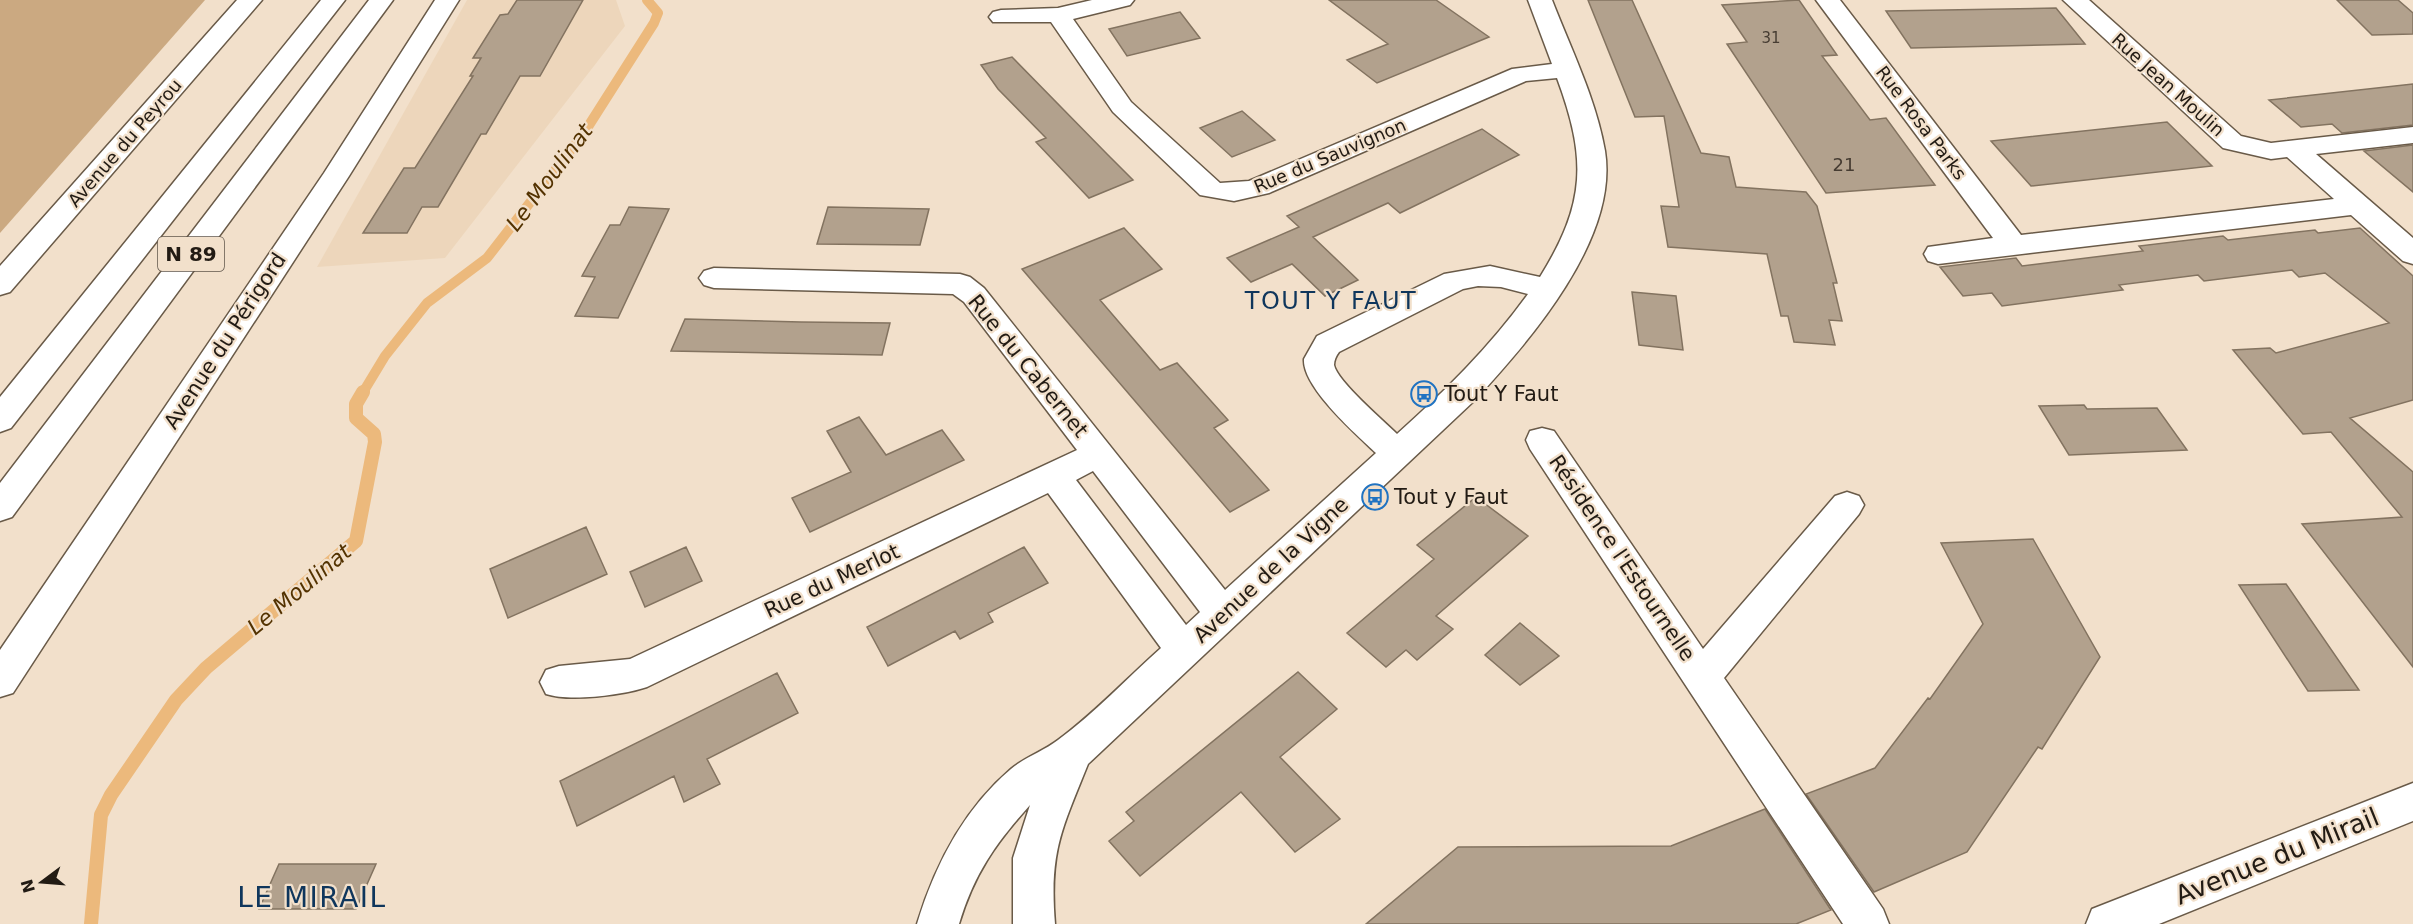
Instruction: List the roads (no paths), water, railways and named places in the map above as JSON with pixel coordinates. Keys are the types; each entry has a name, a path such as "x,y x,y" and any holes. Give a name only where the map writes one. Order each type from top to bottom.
{"main road":[{"name":"Avenue du Peyrou","path":"0,285 249,0"},
{"name":"N 89","path":"0,420 333,0"},
{"name":"N 89","path":"0,508 381,0"},
{"name":"Avenue du Périgord","path":"0,681 384,100 447,0"},
{"path":"1000,17 1058,15 1122,0"},
{"name":"Avenue de la Vigne","path":"938,924 948,890 965,855 988,822 1026,781 1072,753 1398,454 1493,361 1546,290 1567,255 1582,221 1593,171 1584,124 1540,0"},
{"name":"Rue Rosa Parks","path":"1828,0 2014,246"},
{"name":"Rue Jean Moulin","path":"2075,0 2223,136 2239,145 2259,151 2294,149 2413,135"},
{"name":"Rue du Sauvignon","path":"1058,15 1122,107 1210,189 1225,194 1242,193 1259,187 1521,74 1566,70"},
{"path":"2294,149 2413,254"},
{"path":"1938,254 2357,205"},
{"path":"1398,454 1327,380 1319,365 1321,354 1328,344 1454,281 1468,277 1503,275 1546,290"},
{"name":"Rue du Cabernet","path":"714,278 960,285 974,295 1223,615"},
{"name":"Résidence l'Estournelle","path":"1542,440 1868,924"},
{"name":"Rue du Merlot","path":"559,682 634,675 1099,454"},
{"path":"1054,476 1184,650"},
{"name":"Résidence l'Estournelle","path":"1702,677 1847,505"},
{"name":"Avenue de la Vigne","path":"1034,924 1031,883 1035,849 1046,815 1062,784 1072,753"},
{"name":"Avenue du Mirail","path":"2107,924 2413,802"}],"waterway":[{"name":"Le Moulinat","path":"362,394 385,356 427,303 487,258 584,133 654,23 658,13 647,0"},
{"name":"Le Moulinat","path":"91,924 101,815 111,795 176,700 206,668 356,541 375,442 374,434 356,418 356,404 363,392"}],"place":[{"name":"Tout Y Faut","path":"1424,394"},
{"name":"Tout y Faut","path":"1375,497"}],"district":[{"name":"TOUT Y FAUT","path":"1331,301"},
{"name":"LE MIRAIL","path":"312,897"}]}
